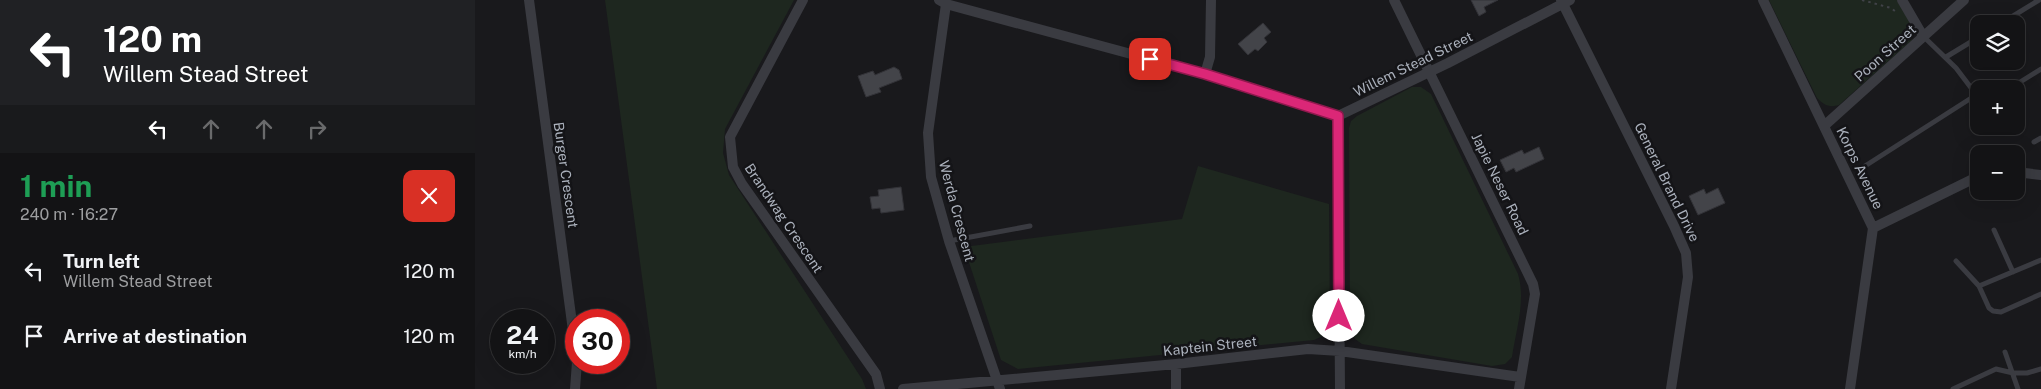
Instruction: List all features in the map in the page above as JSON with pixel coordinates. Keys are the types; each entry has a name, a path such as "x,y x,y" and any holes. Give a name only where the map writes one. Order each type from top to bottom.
{"street":[{"name":"Burger Crescent","path":"529,0 570,309"},
{"name":"Brandwag Crescent","path":"803,0 730,137 733,167 742,184 876,374 880,389"},
{"path":"1205,74 1210,57 1211,0"},
{"name":"Japie Neser Road","path":"1394,0 1533,284 1535,294 1519,389"},
{"name":"Korps Avenue","path":"1763,0 1873,228 1850,389"},
{"path":"1901,0 1923,36"},
{"name":"Poon Street","path":"1824,126 1964,0"},
{"name":"Willem Stead Street","path":"1338,116 1429,72 1565,1"},
{"name":"General Brand Drive","path":"1565,1 1686,254 1688,277 1671,389"},
{"path":"943,2 1205,74 1338,116 1340,389"},
{"name":"Werda Crescent","path":"943,2 928,133 931,177 949,240 999,384"},
{"path":"2025,173 2041,175"},
{"path":"1873,228 1970,180"},
{"name":"Kaptein Street","path":"903,389 999,384 1308,349 1339,351 1520,376"},
{"path":"1176,364 1176,389"},
{"path":"575,389 576,374"}],"lane":[{"path":"2015,15 2039,0"},
{"path":"1923,36 1946,57 1970,88"},
{"path":"1946,57 1970,42"},
{"path":"2023,80 2041,69"},
{"path":"1865,166 1970,101"},
{"path":"2034,142 2041,138"},
{"path":"949,240 1030,226"},
{"path":"1994,230 2013,272"},
{"path":"1956,260 1979,286 1989,308 1998,312 2041,294"},
{"path":"1979,286 2041,260"},
{"path":"2005,352 2018,389"},
{"path":"1953,389 1996,369 2013,373 2027,373 2041,369"}],"path":[{"path":"1862,0 1891,8 1898,14"}],"shaded area":[{"path":"605,0 794,0 725,129 723,153 729,175 862,379 866,389 657,389"},
{"path":"1769,0 1897,0 1914,30 1912,40 1839,105 1827,105 1817,98"},
{"path":"1412,87 1421,87 1431,94 1518,274 1521,305 1512,357 1505,364 1492,366 1362,344 1355,339 1350,330 1349,128 1351,121 1357,116"},
{"path":"1198,166 1329,204 1330,326 1325,335 1314,340 1018,369 1001,360 964,247 1182,219"}],"building":[{"path":"1471,0 1498,0 1484,7 1486,12 1479,16"},
{"path":"1263,23 1271,32 1264,38 1267,42 1258,51 1255,49 1248,55 1238,44"},
{"path":"894,67 899,70 902,79 879,88 881,92 866,97 858,76 873,71 875,75"},
{"path":"1539,147 1544,159 1516,172 1514,168 1506,172 1500,160 1522,150 1524,154"},
{"path":"901,187 904,210 881,213 880,208 872,209 870,197 879,196 878,190"},
{"path":"1718,188 1725,203 1698,215 1689,196 1704,189 1706,194"}],"route":[{"path":"1150,59 1205,74 1338,116 1339,316"}]}
